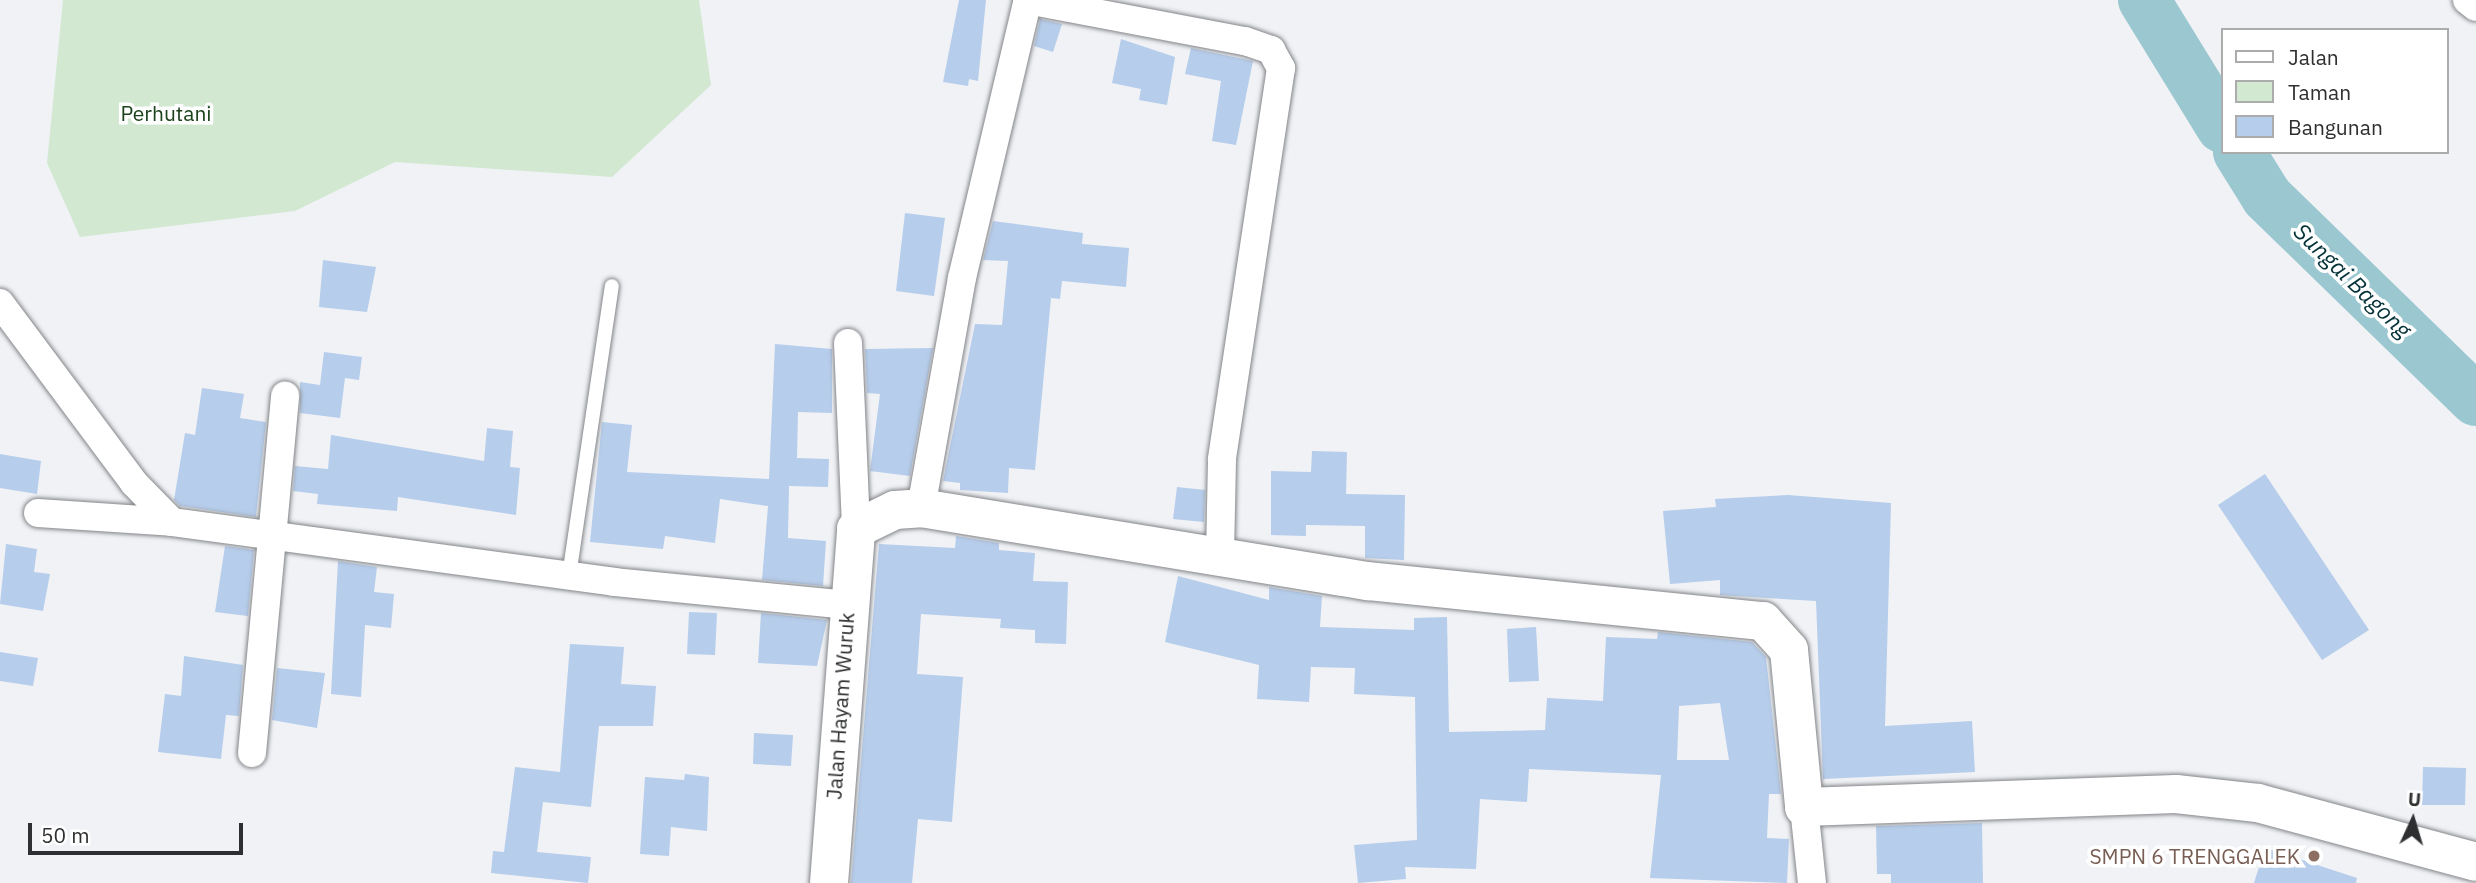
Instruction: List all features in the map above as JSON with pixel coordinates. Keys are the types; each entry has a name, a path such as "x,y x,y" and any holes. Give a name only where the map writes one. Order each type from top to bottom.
{"street":[{"path":"2467,0 2476,7"},
{"path":"921,508 962,278 1027,2 1245,41 1271,50 1281,68 1222,460 1220,555"},
{"path":"0,303 134,483 172,522"},
{"path":"848,343 856,529 895,510 921,508 1461,593 1763,621 1789,650 1812,883"},
{"path":"252,753 274,540 285,396"},
{"path":"38,513 172,522 274,540 452,555 569,576 847,604"},
{"name":"Jalan Hayam Wuruk","path":"829,883 847,604 856,529"},
{"path":"1804,807 2176,794 2258,803 2476,862"}],"lane":[{"path":"569,576 612,286"}],"green space":[{"name":"Perhutani","path":"63,0 699,0 711,85 612,177 395,162 295,211 80,237 47,163"}],"building":[{"path":"959,0 986,0 978,81 969,79 968,86 943,82"},
{"path":"1040,19 1062,24 1053,52 1034,46"},
{"path":"1121,39 1175,57 1167,105 1139,100 1141,89 1112,83"},
{"path":"1191,48 1253,61 1236,145 1212,141 1221,81 1185,74"},
{"path":"905,213 945,218 934,296 896,291"},
{"path":"993,221 1083,233 1082,244 1129,248 1126,287 1062,281 1060,299 1051,298 1035,470 1009,468 1008,493 960,490 960,483 943,481 975,324 1002,325 1008,261 983,260"},
{"path":"323,260 376,267 367,312 319,307"},
{"path":"775,344 832,349 832,413 798,412 797,458 829,459 828,487 789,486 788,538 826,541 823,586 762,580 768,506 720,499 715,543 665,536 663,549 590,542 602,422 632,425 627,472 769,479"},
{"path":"933,348 910,476 870,471 880,394 867,393 865,349"},
{"path":"324,352 362,357 359,380 345,378 340,418 300,413 300,382 320,385"},
{"path":"202,388 244,394 240,418 266,422 256,517 180,506 174,500 185,433 195,435"},
{"path":"487,428 513,431 510,467 520,468 516,515 398,497 397,511 317,504 318,494 293,491 295,466 328,469 331,435 484,461"},
{"path":"1312,451 1347,452 1346,494 1405,495 1404,560 1365,558 1365,526 1306,525 1306,536 1271,535 1271,471 1311,472"},
{"path":"0,454 41,461 37,494 0,488"},
{"path":"2265,474 2369,630 2322,660 2218,505"},
{"path":"1177,487 1205,490 1204,522 1173,519"},
{"path":"1788,495 1891,503 1885,726 1972,721 1975,772 1823,779 1816,601 1720,595 1720,580 1670,584 1663,511 1716,507 1715,499"},
{"path":"956,536 999,543 999,550 1035,553 1033,581 1068,582 1066,644 1035,643 1035,630 1000,628 1001,619 921,614 917,674 963,677 952,822 918,819 912,883 851,883 879,544 955,548"},
{"path":"6,544 37,549 34,572 50,574 43,611 0,604"},
{"path":"225,546 254,550 248,616 215,612"},
{"path":"338,561 377,567 374,592 394,594 391,628 365,625 361,697 331,694"},
{"path":"1178,576 1269,600 1269,587 1322,596 1320,627 1414,630 1414,618 1447,617 1449,732 1545,730 1547,698 1603,701 1606,637 1657,639 1658,632 1752,642 1766,657 1781,794 1769,794 1767,838 1789,839 1787,883 1650,878 1661,775 1529,769 1527,802 1480,799 1476,869 1405,867 1406,879 1358,883 1354,845 1417,840 1415,697 1354,694 1355,668 1311,667 1309,702 1257,699 1259,665 1165,642","holes":["1720,703 1729,760 1677,760 1679,706"]},
{"path":"689,612 717,613 715,655 687,654"},
{"path":"761,613 827,620 817,666 758,663"},
{"path":"1536,627 1539,681 1509,682 1507,629"},
{"path":"570,644 624,647 621,684 656,686 653,726 599,726 591,807 543,802 537,852 591,857 588,883 491,873 493,851 504,852 515,767 560,772"},
{"path":"0,652 38,658 33,686 0,681"},
{"path":"184,656 243,665 239,716 226,715 221,759 158,752 165,694 181,696"},
{"path":"277,668 325,673 317,728 272,720"},
{"path":"754,733 793,735 791,766 753,764"},
{"path":"2423,767 2466,768 2465,805 2422,805"},
{"path":"685,774 709,777 707,831 671,827 669,856 640,854 645,777 684,780"},
{"path":"1982,823 1983,883 1891,883 1891,874 1877,874 1876,826"},
{"path":"2265,848 2357,878 2356,883 2254,883"}],"waterway":[{"name":"Sungai Bagong","path":"2144,0 2220,124"},
{"name":"Sungai Bagong","path":"2240,154 2267,197 2476,400"}],"place":[{"name":"SMPN 6 TRENGGALEK","path":"2314,856"}]}
